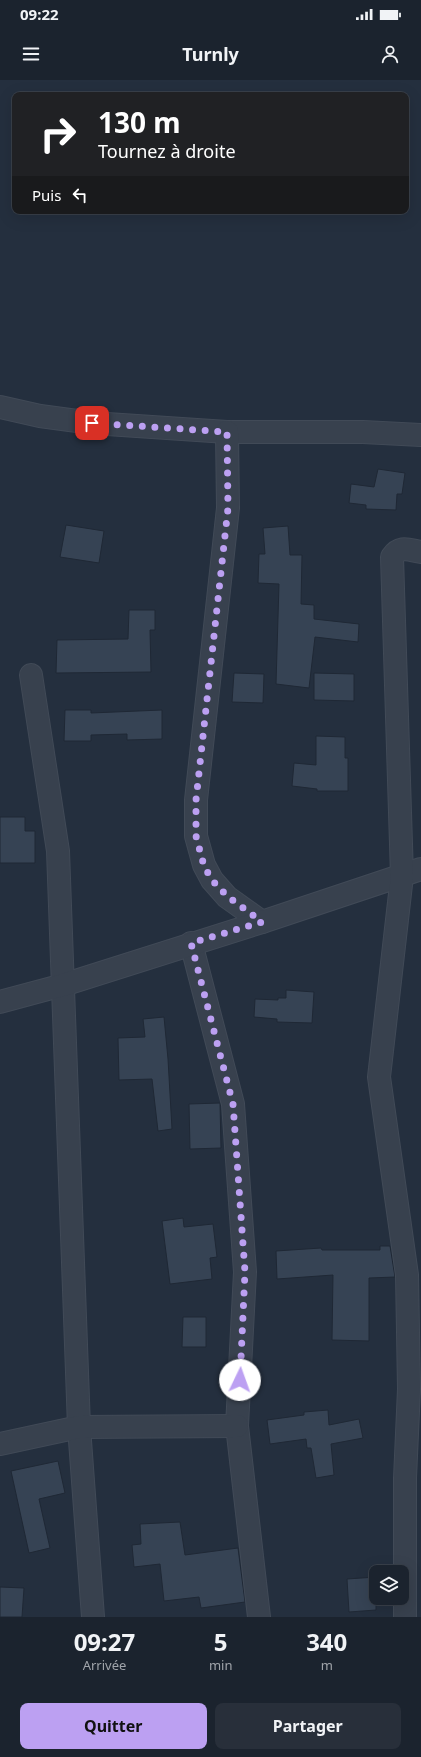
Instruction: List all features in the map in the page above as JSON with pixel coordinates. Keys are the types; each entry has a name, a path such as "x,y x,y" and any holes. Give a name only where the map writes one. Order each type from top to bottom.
{"street":[{"path":"0,407 40,416 92,423 227,432 363,432 421,435"},
{"path":"227,432 228,508 196,800 196,836 204,866 212,880 227,896 262,922"},
{"path":"405,1617 406,1478 409,1388 408,1275 379,1077 412,872 392,557 396,551 403,548 421,552"},
{"path":"31,675 58,851 79,1427 92,1617"},
{"path":"0,1002 262,922 412,872"},
{"path":"191,943 233,1104 245,1272 237,1426 259,1617"},
{"path":"0,1444 79,1427 237,1426"}],"building":[{"path":"378,469 405,473 402,494 397,494 396,510 366,509 366,505 349,503 351,484 374,487"},
{"path":"66,525 104,531 99,563 60,557"},
{"path":"288,526 290,555 302,555 301,604 314,605 314,619 359,624 358,642 315,637 309,688 276,684 279,584 258,583 259,554 265,554 263,528"},
{"path":"129,610 155,610 155,630 150,630 151,672 56,673 57,640 128,639"},
{"path":"234,673 264,674 263,703 232,702"},
{"path":"314,673 354,674 354,701 314,700"},
{"path":"65,710 91,710 91,713 162,710 162,739 127,740 127,734 91,735 91,741 64,741"},
{"path":"316,736 345,737 345,758 348,758 348,791 317,791 317,789 292,786 294,763 316,765"},
{"path":"0,817 25,817 25,831 35,831 35,863 0,863"},
{"path":"286,990 314,992 312,1023 277,1022 277,1019 254,1017 255,999 278,1000 278,998 286,998"},
{"path":"164,1017 172,1129 158,1131 152,1079 119,1080 118,1038 145,1037 143,1019"},
{"path":"220,1103 221,1148 190,1149 189,1104"},
{"path":"183,1218 184,1227 213,1224 217,1257 210,1258 212,1279 170,1284 162,1221"},
{"path":"380,1246 390,1246 395,1277 369,1278 369,1341 332,1340 333,1275 277,1279 276,1251 321,1248 322,1250 380,1250"},
{"path":"183,1317 206,1317 206,1347 182,1347"},
{"path":"328,1410 329,1425 359,1419 363,1438 331,1444 334,1475 316,1478 311,1448 307,1448 306,1439 270,1444 267,1420 304,1415 304,1412"},
{"path":"58,1461 65,1493 39,1499 50,1548 29,1553 11,1471"},
{"path":"180,1522 185,1555 238,1548 245,1602 201,1608 199,1597 164,1601 160,1564 134,1567 132,1545 141,1544 140,1524"},
{"path":"369,1577 369,1605 376,1605 376,1610 349,1612 347,1579"},
{"path":"0,1587 24,1588 22,1617 0,1617"}],"route":[{"path":"92,423 227,432 228,508 196,800 196,836 204,866 212,880 227,896 262,922 191,943 233,1104 245,1272 240,1380"}]}
